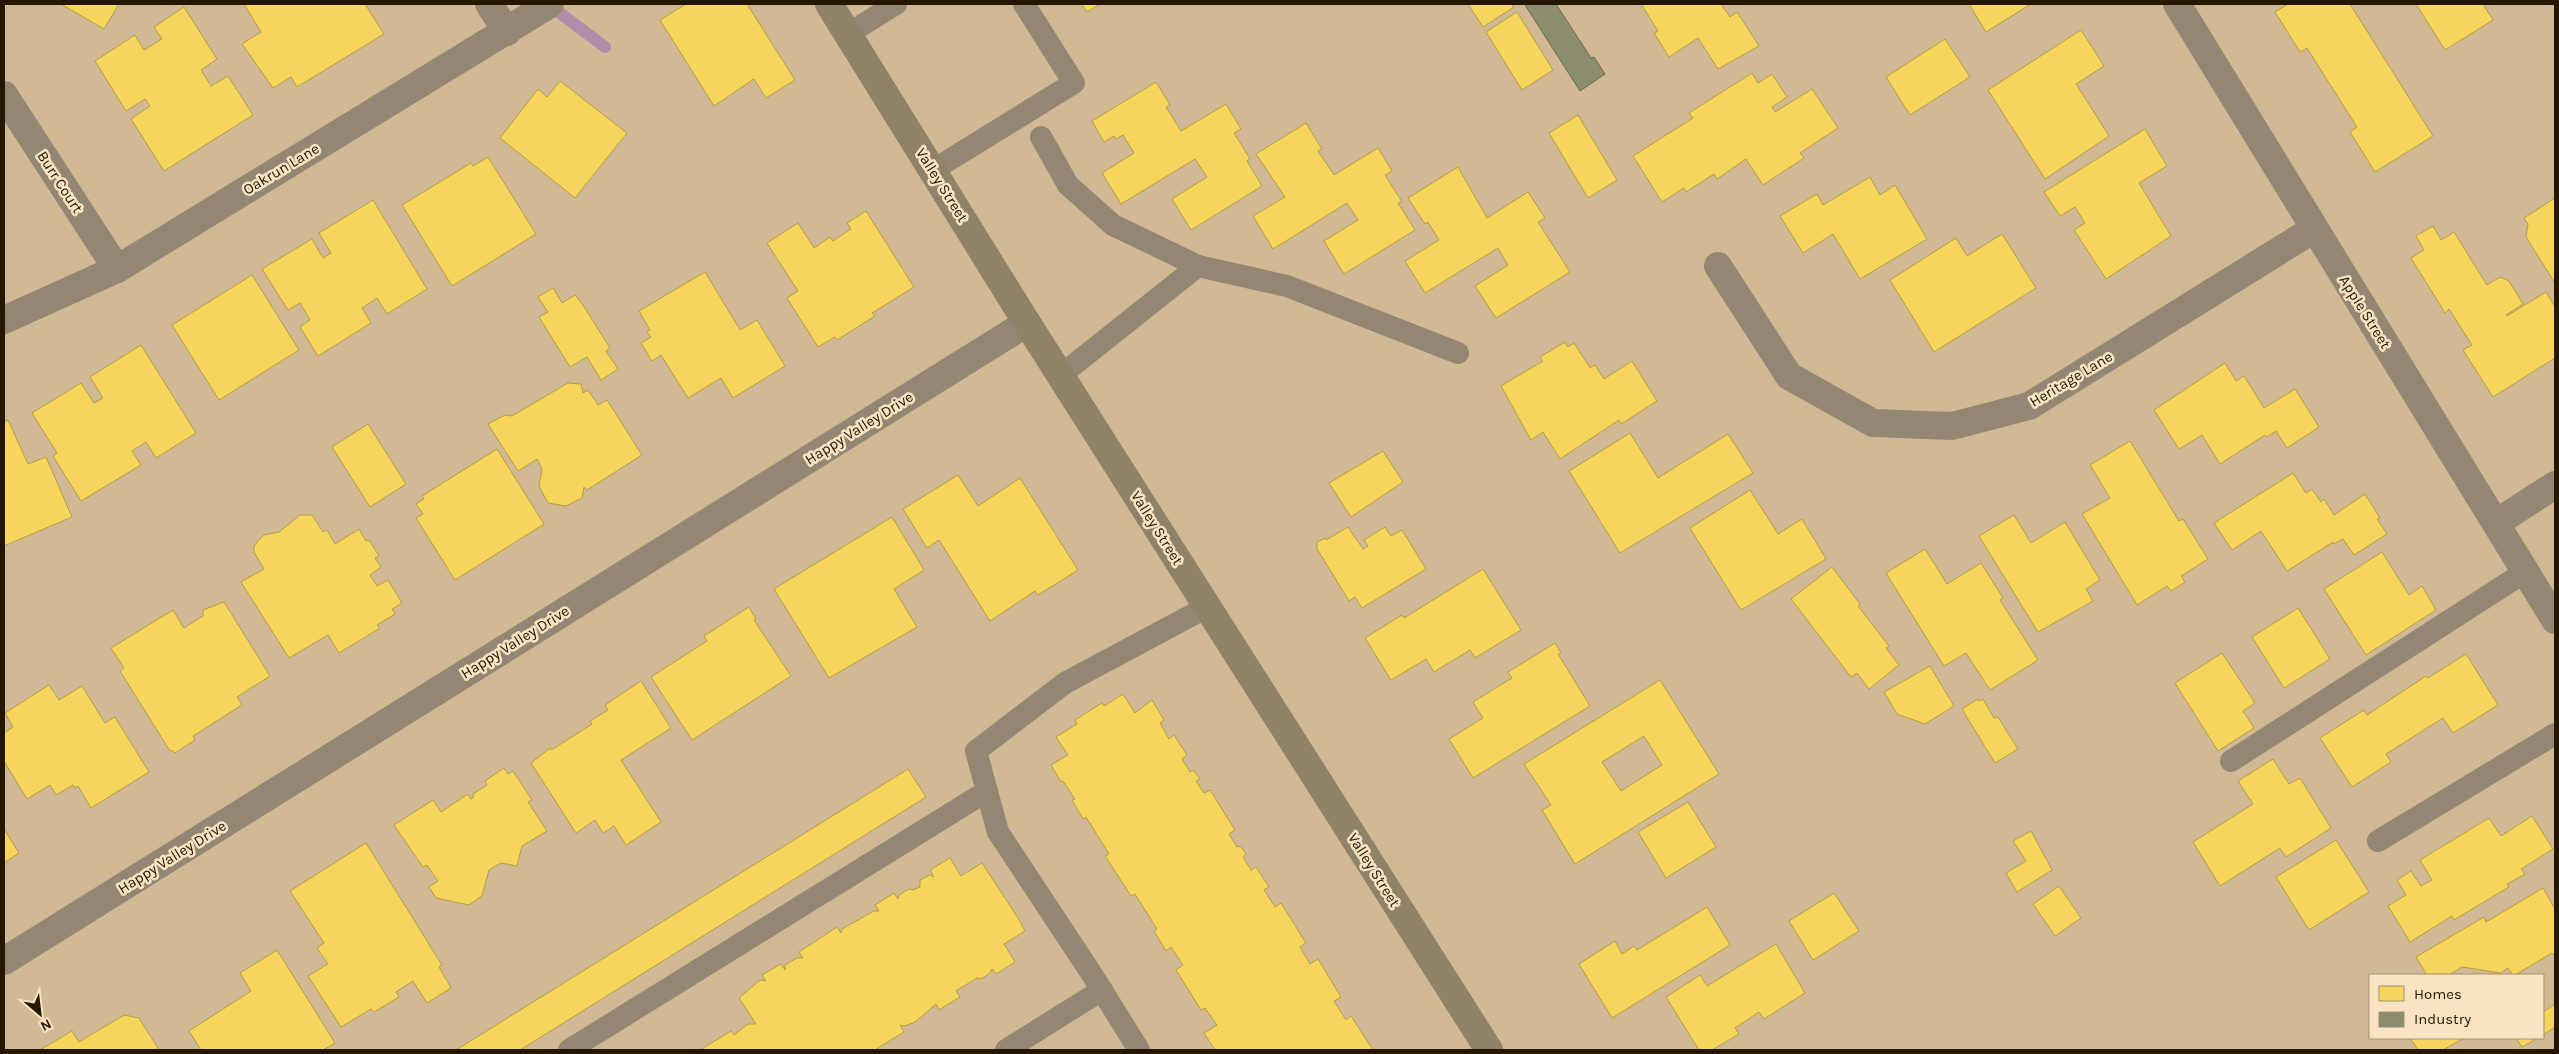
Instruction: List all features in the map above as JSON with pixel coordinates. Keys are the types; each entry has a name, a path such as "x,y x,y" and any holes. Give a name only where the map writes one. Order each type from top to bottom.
{"street":[{"path":"489,4 507,32"},
{"name":"Oakrun Lane","path":"4,320 117,269 550,4"},
{"name":"Valley Street","path":"830,4 1027,323 1488,1050"},
{"name":"Apple Street","path":"2177,4 2555,620"},
{"name":"Burr Court","path":"4,95 117,269"},
{"name":"Heritage Lane","path":"1718,266 1789,376 1873,423 1952,426 2029,406 2314,229"},
{"name":"Happy Valley Drive","path":"4,962 1027,323"},
{"path":"2496,522 2555,484"}],"lane":[{"path":"848,34 896,4"},
{"path":"933,170 1074,83 1024,4"},
{"path":"1040,137 1068,185 1113,225 1198,266 1287,286 1458,353"},
{"path":"1061,375 1198,266"},
{"path":"2231,761 2525,572"},
{"path":"1139,1050 1102,990 998,832 976,751 1064,683 1207,607"},
{"path":"2378,841 2555,734"},
{"path":"569,1050 987,791"},
{"path":"1006,1050 1102,990"}],"building: Homes":[{"path":"61,4 119,4 104,29"},
{"path":"244,4 365,4 384,34 297,87 291,77 273,88 242,44 261,32"},
{"path":"686,4 747,4 795,80 766,98 754,79 714,106 660,20"},
{"path":"1082,4 1100,4 1087,12"},
{"path":"1468,4 1511,4 1514,7 1483,27"},
{"path":"1641,4 1721,4 1730,17 1737,12 1759,46 1718,69 1698,38 1669,57 1654,33 1658,31"},
{"path":"1969,4 2031,4 1986,32"},
{"path":"2288,4 2350,4 2433,136 2375,172 2350,132 2357,127 2307,48 2300,52 2275,12"},
{"path":"2416,4 2483,4 2493,20 2445,50"},
{"path":"184,7 217,59 201,70 211,86 228,76 253,115 164,171 131,119 150,106 145,99 126,111 95,61 135,35 144,50 162,39 154,27"},
{"path":"1517,12 1553,70 1522,90 1486,32"},
{"path":"2081,30 2104,66 2076,84 2109,136 2045,179 1988,90"},
{"path":"1945,39 1970,77 1910,115 1886,77"},
{"path":"1752,73 1758,83 1772,74 1787,97 1772,107 1775,112 1812,89 1838,128 1800,153 1804,158 1763,185 1746,159 1717,179 1714,174 1686,192 1684,188 1662,202 1633,156 1693,118 1689,113"},
{"path":"560,81 627,133 575,198 500,138 538,89 547,97"},
{"path":"1156,82 1170,105 1166,107 1181,131 1226,104 1241,129 1234,133 1250,159 1247,161 1262,186 1191,230 1172,199 1207,177 1195,159 1121,204 1102,173 1134,153 1123,135 1116,139 1114,136 1104,142 1092,121"},
{"path":"1578,115 1617,180 1588,198 1549,133"},
{"path":"1306,123 1322,149 1318,151 1334,175 1378,148 1392,171 1385,175 1402,202 1398,203 1415,230 1344,274 1324,241 1358,220 1347,203 1273,249 1253,216 1285,197 1256,154"},
{"path":"2145,129 2167,166 2139,183 2171,236 2106,279 2074,230 2085,223 2075,207 2060,216 2044,192"},
{"path":"488,157 536,234 452,286 402,205 471,163 473,166"},
{"path":"1458,167 1487,218 1528,192 1545,218 1538,222 1570,272 1496,318 1475,286 1508,265 1498,248 1425,293 1405,261 1439,240 1428,222 1425,224 1408,198"},
{"path":"1870,177 1880,195 1895,185 1927,239 1860,279 1833,234 1803,253 1780,216 1817,194 1823,205"},
{"path":"2555,198 2555,283 2526,237 2528,224 2524,218"},
{"path":"373,200 427,289 387,314 377,298 362,308 371,323 318,356 300,327 310,320 300,303 288,310 262,269 312,239 323,258 331,253 319,233"},
{"path":"866,211 914,287 872,313 875,316 837,340 835,337 818,347 787,298 798,291 767,243 798,223 814,248 830,237 833,241 851,229 847,223"},
{"path":"2433,226 2441,240 2454,232 2487,285 2500,277 2509,281 2523,304 2507,316 2546,292 2555,307 2555,358 2493,397 2463,350 2472,345 2449,309 2445,313 2411,258 2424,250 2416,236"},
{"path":"2002,234 2036,288 1934,352 1890,280 1956,238 1967,256"},
{"path":"705,272 740,330 757,320 785,366 733,398 721,378 688,398 661,355 652,361 641,343 651,337 647,332 650,330 639,311"},
{"path":"252,275 299,350 219,400 172,325"},
{"path":"553,288 562,303 575,295 610,348 606,351 618,369 601,380 587,357 570,367 539,317 548,312 538,297"},
{"path":"1565,342 1568,347 1574,343 1590,368 1595,365 1604,379 1632,361 1657,401 1621,424 1619,420 1560,459 1543,432 1531,440 1501,386 1543,361 1540,357"},
{"path":"141,345 196,433 156,458 146,442 132,451 141,465 81,501 53,456 57,453 32,413 81,383 94,403 103,398 90,377"},
{"path":"2225,363 2236,381 2244,376 2264,408 2295,389 2319,427 2287,448 2276,431 2267,437 2265,435 2220,464 2202,435 2179,449 2154,410"},
{"path":"568,383 581,384 583,393 588,390 598,405 607,400 642,455 587,490 584,487 582,498 566,506 548,503 539,486 542,469 537,459 518,471 488,424 505,415 512,416"},
{"path":"8,420 28,464 46,457 72,517 4,546 4,422"},
{"path":"368,424 406,484 370,507 332,447"},
{"path":"1630,433 1658,478 1728,434 1753,473 1620,553 1569,471"},
{"path":"2130,441 2179,521 2183,519 2208,559 2181,576 2185,582 2171,591 2167,586 2137,605 2082,514 2110,498 2090,465"},
{"path":"497,449 544,524 455,580 416,518 423,514 416,504 424,499 422,496"},
{"path":"1383,451 1403,482 1351,517 1329,483"},
{"path":"2293,473 2306,493 2312,489 2321,502 2324,499 2334,515 2365,494 2380,518 2377,519 2387,534 2354,555 2343,539 2334,544 2333,542 2287,571 2261,531 2232,550 2214,523"},
{"path":"958,475 978,506 1020,478 1078,570 1038,595 1035,591 990,621 939,540 927,548 903,509"},
{"path":"1750,490 1778,534 1802,519 1826,559 1741,610 1690,528"},
{"path":"300,515 312,515 323,532 327,530 335,544 359,529 366,541 369,540 379,556 375,558 381,567 370,575 377,586 388,580 402,603 392,609 395,614 377,625 380,628 339,653 328,635 289,658 241,582 264,569 254,552 254,546 259,540 264,535 279,532"},
{"path":"2014,515 2031,543 2065,522 2100,580 2086,589 2093,601 2038,632 1979,536"},
{"path":"892,517 924,570 894,589 917,627 829,678 774,589"},
{"path":"1348,527 1363,549 1368,546 1364,540 1385,527 1391,536 1402,530 1426,569 1362,608 1355,597 1349,601 1316,547 1318,546 1316,543 1325,538 1326,540"},
{"path":"1925,549 1947,584 1981,563 2003,598 2000,600 2038,660 1990,690 1966,653 1944,666 1886,573"},
{"path":"2382,552 2409,595 2422,586 2436,610 2366,655 2324,589"},
{"path":"1832,567 1860,604 1858,606 1889,646 1886,648 1899,665 1869,689 1857,673 1851,677 1791,599"},
{"path":"1483,569 1521,630 1475,658 1470,650 1434,672 1426,659 1391,680 1365,638 1402,615 1404,618"},
{"path":"224,602 270,676 237,697 242,705 193,736 195,740 175,753 172,750 170,751 120,671 124,668 111,648 173,610 184,628 203,616 203,610"},
{"path":"749,607 756,619 754,620 791,676 692,740 651,677 707,641 704,636"},
{"path":"2298,608 2330,659 2284,688 2252,637"},
{"path":"1555,643 1561,653 1558,654 1590,706 1473,778 1449,739 1483,718 1473,702 1512,678 1508,672"},
{"path":"2222,653 2255,703 2243,711 2254,728 2218,751 2175,683"},
{"path":"2466,654 2498,705 2453,733 2443,718 2386,754 2391,762 2352,787 2320,738 2364,710 2367,715 2426,676 2428,678"},
{"path":"1930,666 1954,706 1925,724 1897,714 1884,692"},
{"path":"1660,680 1719,774 1575,864 1542,810 1551,805 1524,764","holes":["1644,736 1662,765 1621,791 1602,762"]},
{"path":"641,681 671,728 621,760 661,822 626,845 614,826 603,833 595,820 576,833 531,763 549,749 553,749 592,724 590,721 608,710 605,705"},
{"path":"49,685 59,700 82,686 105,723 115,717 149,772 91,808 78,786 75,788 73,785 56,795 50,785 27,799 4,761 4,733 13,727 5,713"},
{"path":"1123,694 1135,713 1152,700 1164,720 1160,723 1169,739 1174,735 1187,755 1182,759 1190,772 1193,770 1200,779 1196,781 1204,793 1210,790 1235,830 1229,834 1237,847 1241,846 1246,854 1243,857 1251,870 1256,867 1269,887 1264,890 1275,907 1281,903 1306,943 1300,947 1310,964 1318,959 1341,997 1334,1001 1346,1020 1351,1016 1373,1050 1215,1050 1204,1033 1217,1025 1205,1008 1201,1010 1176,970 1183,965 1171,947 1166,951 1154,931 1157,929 1135,894 1131,896 1105,856 1109,854 1086,817 1083,819 1072,800 1075,799 1063,781 1061,782 1051,765 1068,755 1056,737 1077,724 1075,720 1102,703 1104,706"},
{"path":"1978,699 1979,701 1983,699 1994,718 1998,717 2018,749 1995,763 1963,711 1963,708"},
{"path":"2273,759 2289,784 2300,778 2331,828 2286,857 2280,848 2220,886 2193,842 2253,804 2238,781"},
{"path":"504,768 508,774 513,771 532,800 528,802 547,831 522,846 517,866 501,863 489,870 482,896 469,905 436,898 429,887 438,881 427,865 423,867 394,825 433,800 441,812 468,794 471,799 474,797 473,794 487,785 485,781"},
{"path":"908,769 926,797 520,1050 456,1050"},
{"path":"1688,802 1716,847 1666,878 1638,832"},
{"path":"2532,816 2553,849 2521,869 2525,874 2507,884 2509,887 2454,920 2452,916 2410,942 2388,906 2406,895 2397,880 2411,871 2421,886 2432,880 2420,860 2489,818 2501,836"},
{"path":"4,829 19,853 4,863"},
{"path":"2031,831 2052,870 2017,892 2006,873 2026,861 2013,841"},
{"path":"2336,840 2369,892 2309,930 2276,877"},
{"path":"366,843 442,965 439,967 451,988 427,1003 413,981 396,992 399,997 374,1012 371,1009 341,1027 308,976 328,964 317,948 324,943 290,891"},
{"path":"950,858 961,876 982,863 1018,918 1025,931 1004,944 1015,962 996,974 992,969 990,973 981,979 977,978 956,991 960,997 939,1010 936,1004 915,1022 905,1026 900,1025 904,1032 875,1050 700,1050 731,1031 734,1035 748,1024 756,1024 739,998 760,980 766,981 762,975 781,964 785,970 785,965 797,958 803,958 799,952 837,927 841,933 842,929 874,911 879,911 875,905 894,893 898,899 899,895 909,889 913,890 920,887 920,880 930,875 934,877 930,870"},
{"path":"2059,886 2081,918 2055,936 2033,904"},
{"path":"2543,888 2555,909 2555,956 2552,953 2517,974 2512,974 2508,968 2501,973 2462,967 2451,974 2426,974 2416,957 2484,917 2486,922"},
{"path":"1834,893 1859,931 1813,960 1789,921"},
{"path":"1707,907 1730,945 1612,1018 1579,964 1615,941 1622,954 1634,946 1637,950"},
{"path":"1776,944 1805,993 1764,1019 1759,1012 1735,1028 1739,1034 1712,1050 1699,1050 1666,997 1700,975 1707,986"},
{"path":"277,950 335,1043 323,1050 201,1050 189,1031 251,991 240,973"},
{"path":"2555,1004 2555,1027 2544,1034 2544,1011"},
{"path":"124,1015 139,1018 159,1050 40,1050 72,1031 79,1042"},
{"path":"2411,1039 2462,1039 2443,1050 2418,1050"},
{"path":"2517,1039 2536,1039 2522,1047"}],"building: Industry":[{"path":"1556,4 1591,58 1594,57 1605,74 1580,91 1525,5"}],"waterway":[{"path":"548,4 605,47"}]}
